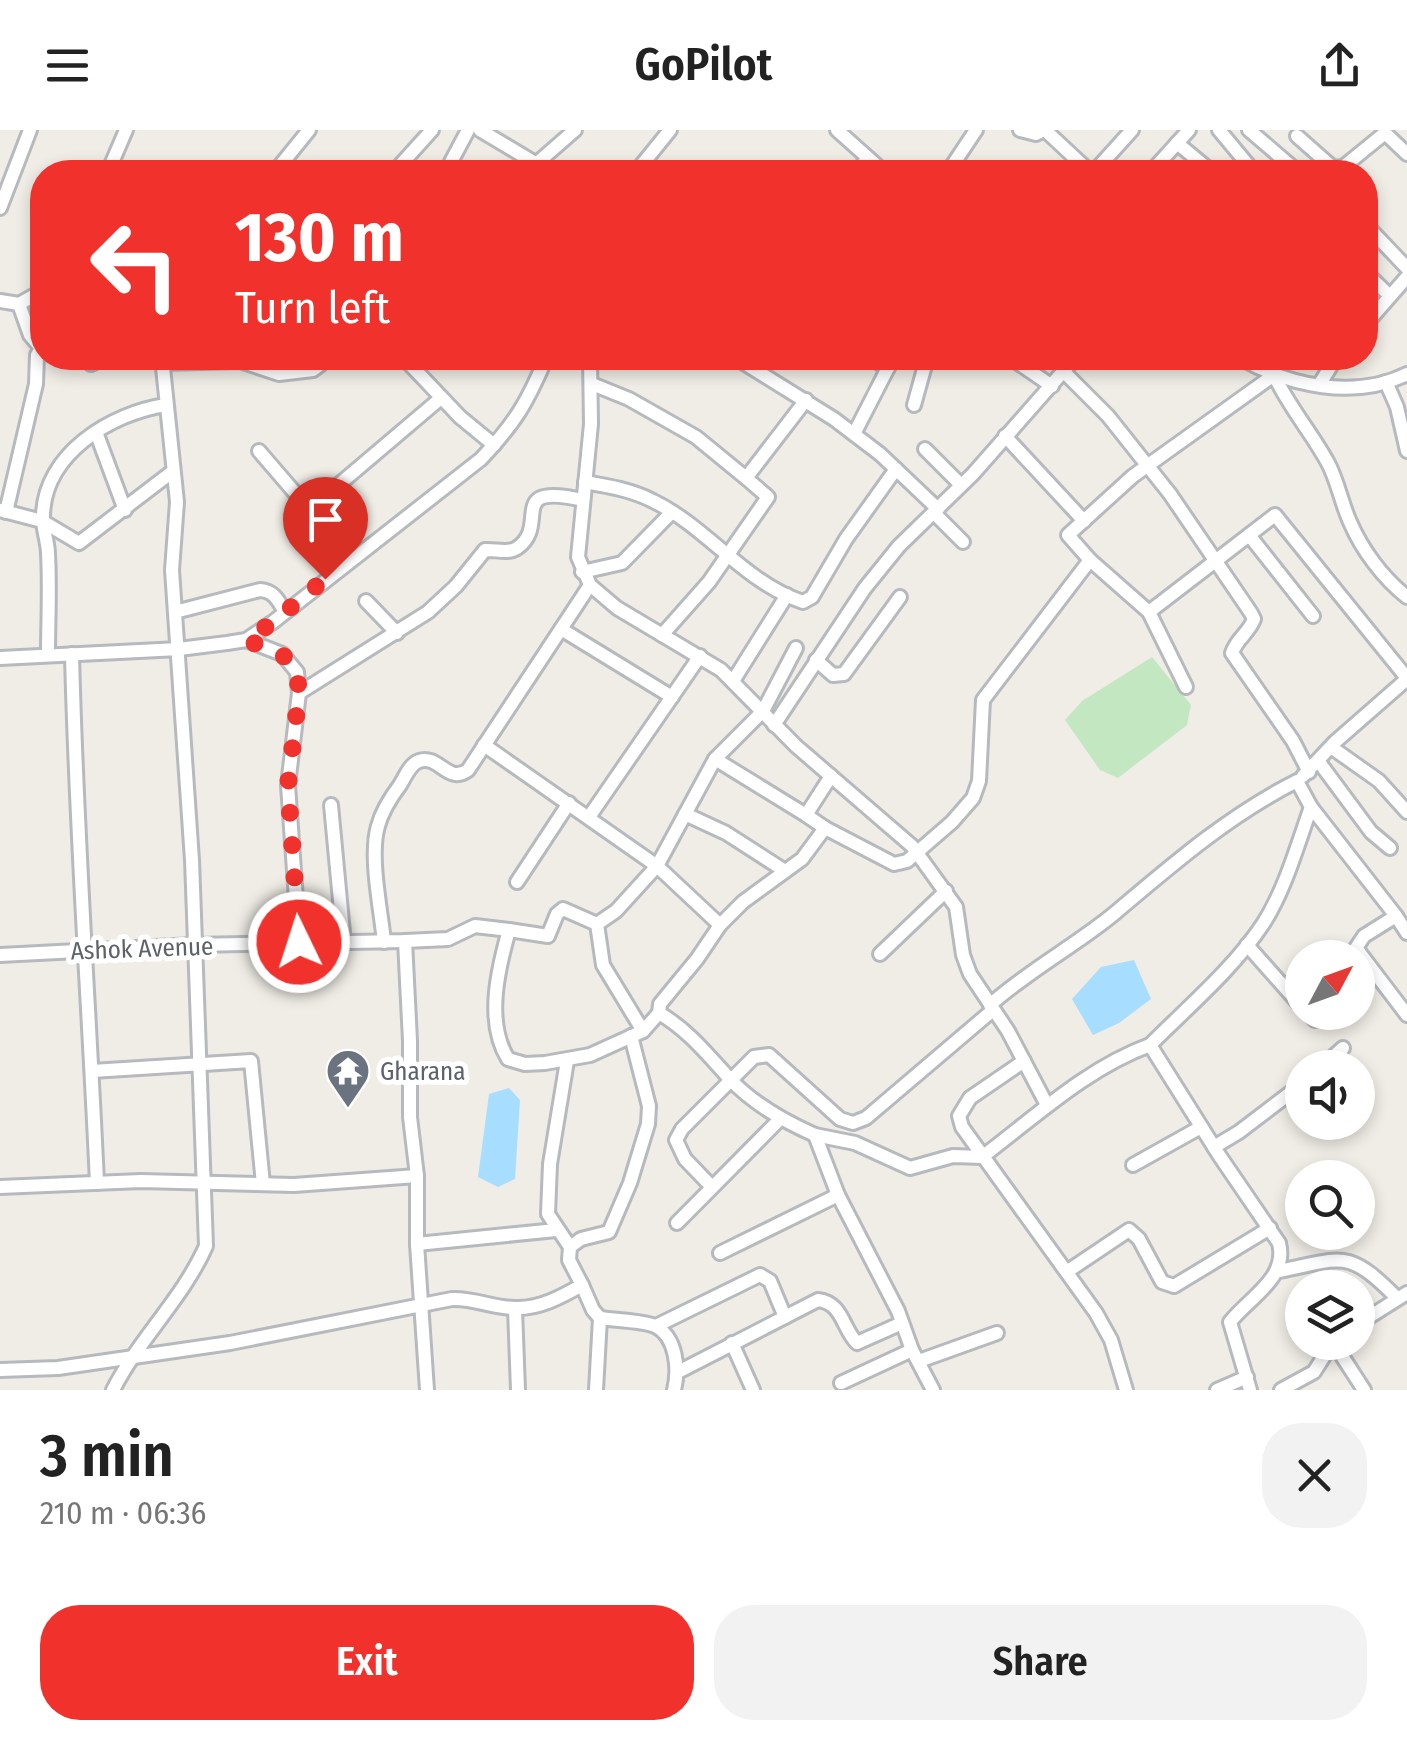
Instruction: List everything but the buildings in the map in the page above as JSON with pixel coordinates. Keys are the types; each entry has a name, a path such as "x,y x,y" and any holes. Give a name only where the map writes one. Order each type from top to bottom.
{"street":[{"path":"0,208 6,172 30,130"},
{"path":"113,160 126,130"},
{"path":"285,160 309,130"},
{"path":"405,160 432,130"},
{"path":"452,160 468,130"},
{"path":"480,130 499,134 531,160"},
{"path":"541,160 575,130"},
{"path":"646,160 670,130"},
{"path":"837,130 870,160"},
{"path":"956,160 976,130"},
{"path":"1020,130 1036,134 1044,130 1078,160"},
{"path":"1103,160 1132,130"},
{"path":"1166,160 1189,130"},
{"path":"1219,130 1244,160"},
{"path":"1249,130 1283,160"},
{"path":"1277,155 1300,133 1325,160"},
{"path":"1352,160 1385,133 1407,154"},
{"path":"1177,143 1198,160"},
{"path":"1378,237 1407,268"},
{"path":"1394,254 1407,244"},
{"path":"1378,310 1407,277"},
{"path":"1378,284 1390,296"},
{"path":"0,300 18,304 30,298"},
{"path":"18,304 30,335"},
{"path":"37,370 3,511 42,520 78,544 172,472"},
{"path":"113,1390 130,1357 197,1267 206,1246 192,860 172,570 178,522 163,370"},
{"path":"267,370 279,374 313,370"},
{"path":"415,370 494,445"},
{"path":"0,658 179,649 246,640 432,498 494,445 527,404 541,370"},
{"path":"591,370 578,557 590,585 617,608 700,656 734,682 774,725 918,852 956,907 970,974 1047,1106"},
{"path":"758,370 854,434 896,470 963,542"},
{"path":"854,434 887,370"},
{"path":"914,405 924,370"},
{"path":"1029,370 1052,386"},
{"path":"774,725 865,588 899,546 962,485 1067,370"},
{"path":"1264,370 1348,390 1407,374"},
{"path":"1318,385 1328,370"},
{"path":"1065,373 1108,416 1148,466 1254,619 1252,627 1236,640 1232,653 1293,742 1370,832 1390,848"},
{"path":"1186,687 1149,612 1068,535 1132,476 1274,375"},
{"path":"1274,375 1289,407 1323,454 1340,487 1349,521 1376,564 1407,597"},
{"path":"1386,382 1397,407 1407,451"},
{"path":"592,384 684,429 710,446 768,497 727,556 662,635"},
{"path":"310,510 441,398"},
{"path":"746,478 806,400"},
{"path":"48,655 48,552 42,520 46,498 62,461 96,432 145,408 166,405"},
{"path":"96,432 125,510"},
{"path":"1005,436 1084,521"},
{"path":"926,449 962,485"},
{"path":"259,451 351,558"},
{"path":"585,482 619,488 672,512 727,556 802,602 812,597 846,539 896,470"},
{"path":"299,693 428,612 456,586 484,550 512,552 520,547 536,503 544,494 582,500"},
{"path":"582,572 622,563 672,512"},
{"path":"711,1186 684,1159 676,1140 682,1129 754,1057 769,1055 840,1118 854,1122 866,1118 992,1007 1014,982 1114,914 1164,870 1254,803 1296,782 1407,679 1275,515 1149,612"},
{"path":"1249,534 1313,616"},
{"path":"715,759 825,828 894,864 906,861 952,822 973,798 979,781 982,700 1090,560"},
{"path":"384,942 376,844 378,826 391,798 419,761 429,760 452,775 460,776 468,770 590,585"},
{"path":"174,612 260,590 276,596 285,612"},
{"path":"734,682 787,595"},
{"path":"816,660 833,675 844,674 900,597"},
{"path":"366,601 397,634"},
{"path":"562,628 672,696"},
{"path":"246,640 282,654 297,672 299,693 288,785 299,942"},
{"path":"570,1247 581,1238 608,1232 645,1140 649,1106 637,1033 603,964 597,924 616,911 657,866 715,759 763,710 796,648"},
{"path":"72,654 76,801 98,1182"},
{"path":"589,817 700,656"},
{"path":"484,744 657,866 720,925"},
{"path":"1330,748 1379,781 1407,812"},
{"path":"806,815 830,776"},
{"path":"1296,782 1311,808 1407,933"},
{"path":"517,882 569,803"},
{"path":"331,806 344,943"},
{"path":"659,1013 681,1026 730,1079 780,1119 815,1135 855,1143 910,1168 952,1156 982,1157 1047,1106 1131,1052 1150,1045 1247,944 1275,902 1311,808"},
{"path":"685,814 726,833 785,871"},
{"path":"509,930 498,984 498,1044 508,1059 525,1064 567,1061 637,1033 659,1013 660,1004 698,960 720,925 802,859 825,828"},
{"path":"880,954 946,892"},
{"name":"Ashok Avenue","path":"0,955 194,945 405,941 448,938 476,926 548,936 563,909 597,924"},
{"path":"1396,916 1364,936 1356,948 1407,1015"},
{"path":"405,941 416,1244 427,1390"},
{"path":"1247,944 1285,987"},
{"path":"1150,1045 1270,1228 1283,1258 1279,1272 1230,1322 1248,1383 1217,1390"},
{"path":"92,1071 252,1061 262,1184"},
{"path":"567,1061 550,1164 548,1214 570,1247 569,1260 592,1310 600,1318 656,1326 760,1276 770,1281 786,1316"},
{"path":"1024,1061 970,1098 959,1116 962,1127 1068,1271 1111,1340 1126,1390"},
{"path":"1214,1147 1285,1097"},
{"path":"677,1222 780,1119"},
{"path":"1133,1164 1201,1127"},
{"path":"815,1135 838,1195 933,1390"},
{"path":"0,1188 141,1181 294,1186 416,1176"},
{"path":"720,1253 838,1195"},
{"path":"1068,1271 1129,1230 1139,1239 1162,1282 1174,1286 1270,1228"},
{"path":"416,1244 556,1230"},
{"path":"1279,1272 1340,1259 1359,1263 1402,1296 1375,1313"},
{"path":"0,1370 58,1368 316,1329 423,1304 473,1298 515,1308 540,1305 582,1285"},
{"path":"678,1372 818,1300 829,1301 858,1342 902,1322"},
{"path":"515,1308 518,1390"},
{"path":"596,1390 600,1318"},
{"path":"656,1326 672,1348 678,1372 674,1390"},
{"path":"841,1383 997,1333"},
{"path":"1281,1390 1314,1372 1333,1342 1364,1390"},
{"path":"732,1343 753,1390"}],"green space":[{"path":"1152,657 1191,705 1187,725 1118,778 1100,770 1065,720 1082,701"}],"water":[{"path":"1134,960 1151,999 1119,1023 1093,1035 1072,999 1101,967"},
{"path":"509,1088 520,1100 515,1179 498,1187 478,1177 489,1094"}],"place":[{"name":"Gharana","path":"348,1109"}],"route":[{"path":"299,942 288,785 299,693 297,672 282,654 246,640 325,579"}]}
